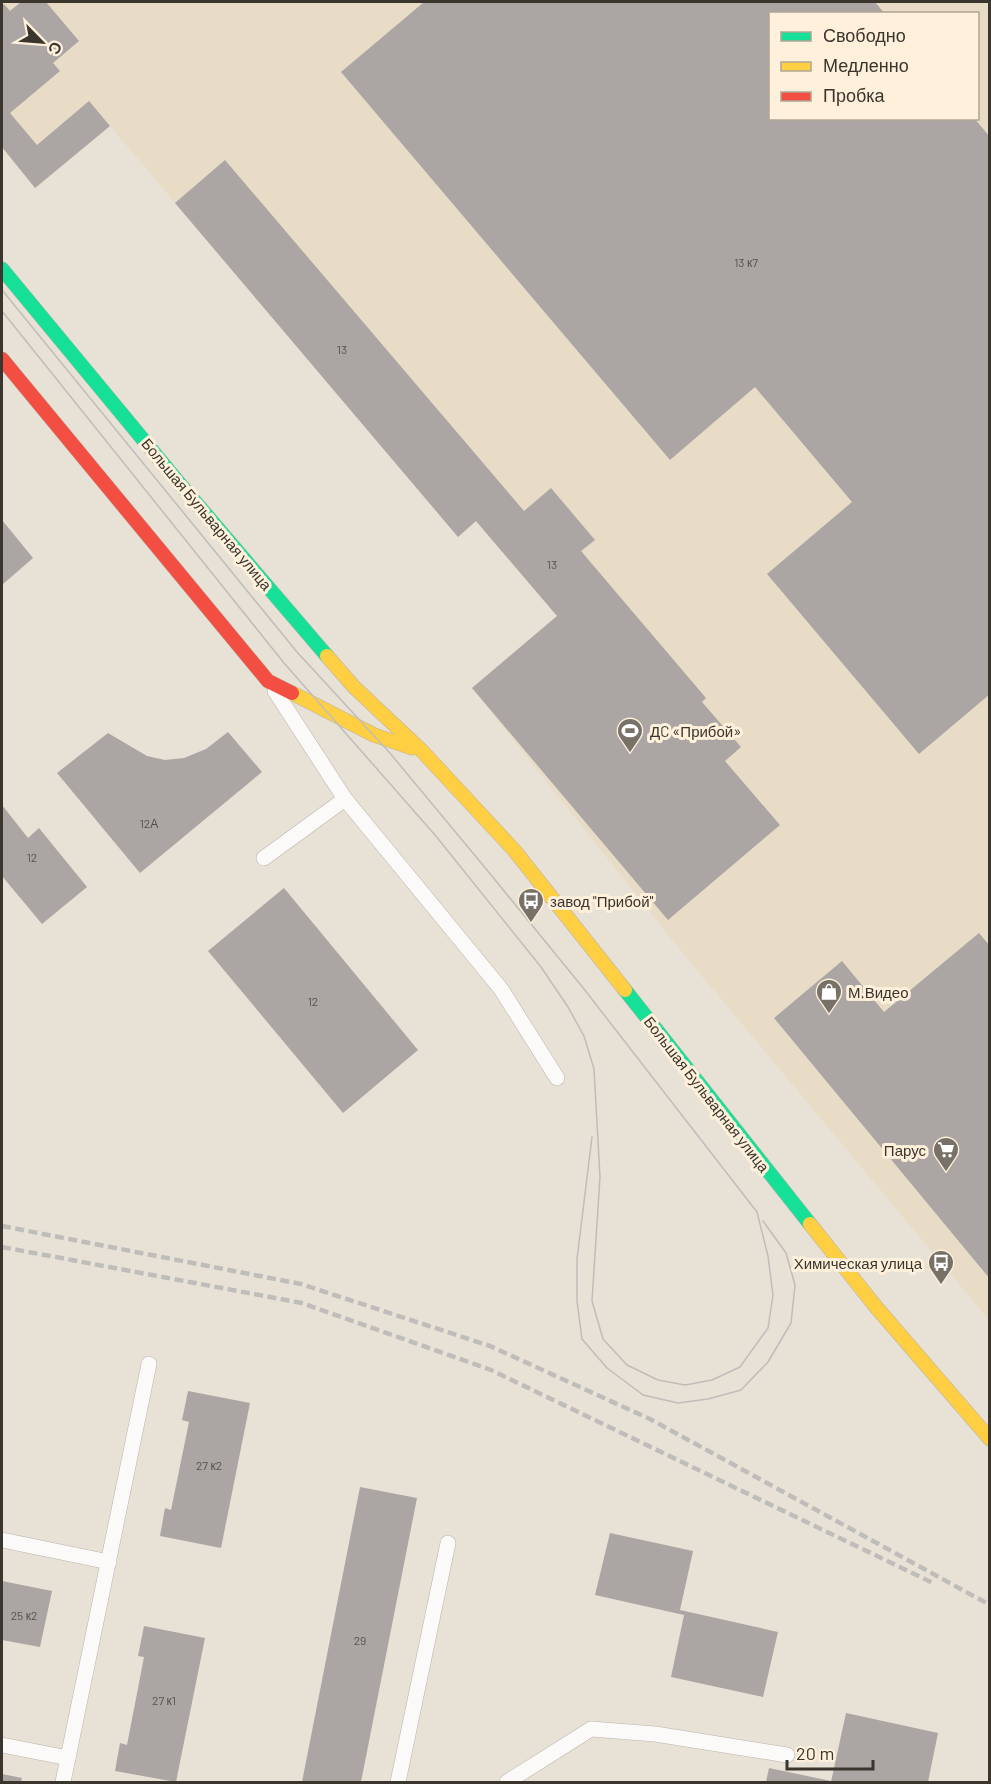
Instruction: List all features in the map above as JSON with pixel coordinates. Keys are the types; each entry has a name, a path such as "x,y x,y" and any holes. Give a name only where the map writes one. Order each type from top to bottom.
{"main road":[{"name":"Большая Бульварная улица","path":"2,268 179,483 354,687 422,751 514,850 876,1307 990,1438"},
{"name":"Большая Бульварная улица","path":"2,359 268,681 374,735 422,751"}],"lane":[{"path":"268,681 345,799 501,989 556,1078"},
{"path":"264,858 345,799"},
{"path":"63,1782 149,1364"},
{"path":"2,1540 109,1562"},
{"path":"398,1782 448,1543"},
{"path":"507,1782 591,1729 656,1734 787,1755"},
{"path":"2,1745 68,1758"}],"shaded area":[{"path":"2,2 989,2 989,1320 685,956 472,688 557,616 476,522 458,537 110,126 36,188 2,149"}],"building":[{"path":"21,2 46,2 79,41 53,63 60,71 10,113 37,145 89,101 110,126 35,188 2,147 2,6 4,4 10,11"},
{"path":"424,2 875,2 883,12 769,12 769,120 976,120 990,137 990,694 919,754 767,574 852,502 755,387 670,460 341,72"},
{"path":"225,160 524,511 551,488 595,540 581,551 706,698 702,702 741,747 725,761 780,825 668,920 472,688 557,616 476,521 458,537 175,203"},
{"path":"2,520 33,558 2,585"},
{"path":"228,732 262,772 140,873 57,773 108,733 147,756 165,760 184,758 206,749"},
{"path":"2,805 28,838 39,828 87,887 42,924 2,876"},
{"path":"284,888 418,1050 343,1113 208,951"},
{"name":"Парус","path":"979,933 990,946 990,1279 774,1018 842,961 884,1012"},
{"path":"188,1391 250,1403 221,1548 160,1536 165,1508 171,1510 189,1422 182,1420"},
{"path":"360,1487 417,1498 361,1782 302,1782"},
{"path":"610,1533 693,1551 680,1610 778,1632 763,1697 671,1677 684,1615 595,1595"},
{"path":"2,1581 52,1591 40,1647 2,1640"},
{"path":"144,1626 205,1638 176,1782 115,1771 120,1743 127,1745 144,1657 138,1656"},
{"path":"846,1713 938,1733 928,1782 831,1782"},
{"path":"769,1768 831,1781 831,1782 766,1782"},
{"path":"2,1774 22,1778 21,1782 2,1782"}],"tram line":[{"path":"2,290 297,652 389,752 487,870 584,989 757,1212 768,1256 773,1295 768,1328 740,1367 712,1380 685,1385 658,1380 627,1365 603,1339 592,1301 600,1177 594,1069 584,1036 568,1007 541,967 435,835 284,663 2,311"},
{"path":"592,1137 577,1259 577,1301 582,1339 607,1368 643,1395 678,1403 708,1399 741,1390 768,1362 791,1323 795,1285 786,1253 763,1221"}],"railway":[{"path":"2,1226 301,1284 490,1346 650,1419 990,1605"},
{"path":"2,1247 302,1303 491,1370 933,1583"}],"traffic: fast":[{"path":"2,269 179,483 327,656"},
{"path":"625,990 810,1224"}],"traffic: slow":[{"path":"327,656 354,687 422,751 514,850 625,990"},
{"path":"292,693 374,735 412,748"},
{"path":"810,1224 876,1307 990,1439"}],"traffic: jam":[{"path":"2,359 268,681 292,693"}],"place":[{"name":"ДC «Прибой»","path":"630,754"},
{"name":"завод \"Прибой\"","path":"531,924"},
{"name":"М.Видео","path":"829,1015"},
{"name":"Парус","path":"946,1173"},
{"name":"Химическая улица","path":"941,1286"}]}
